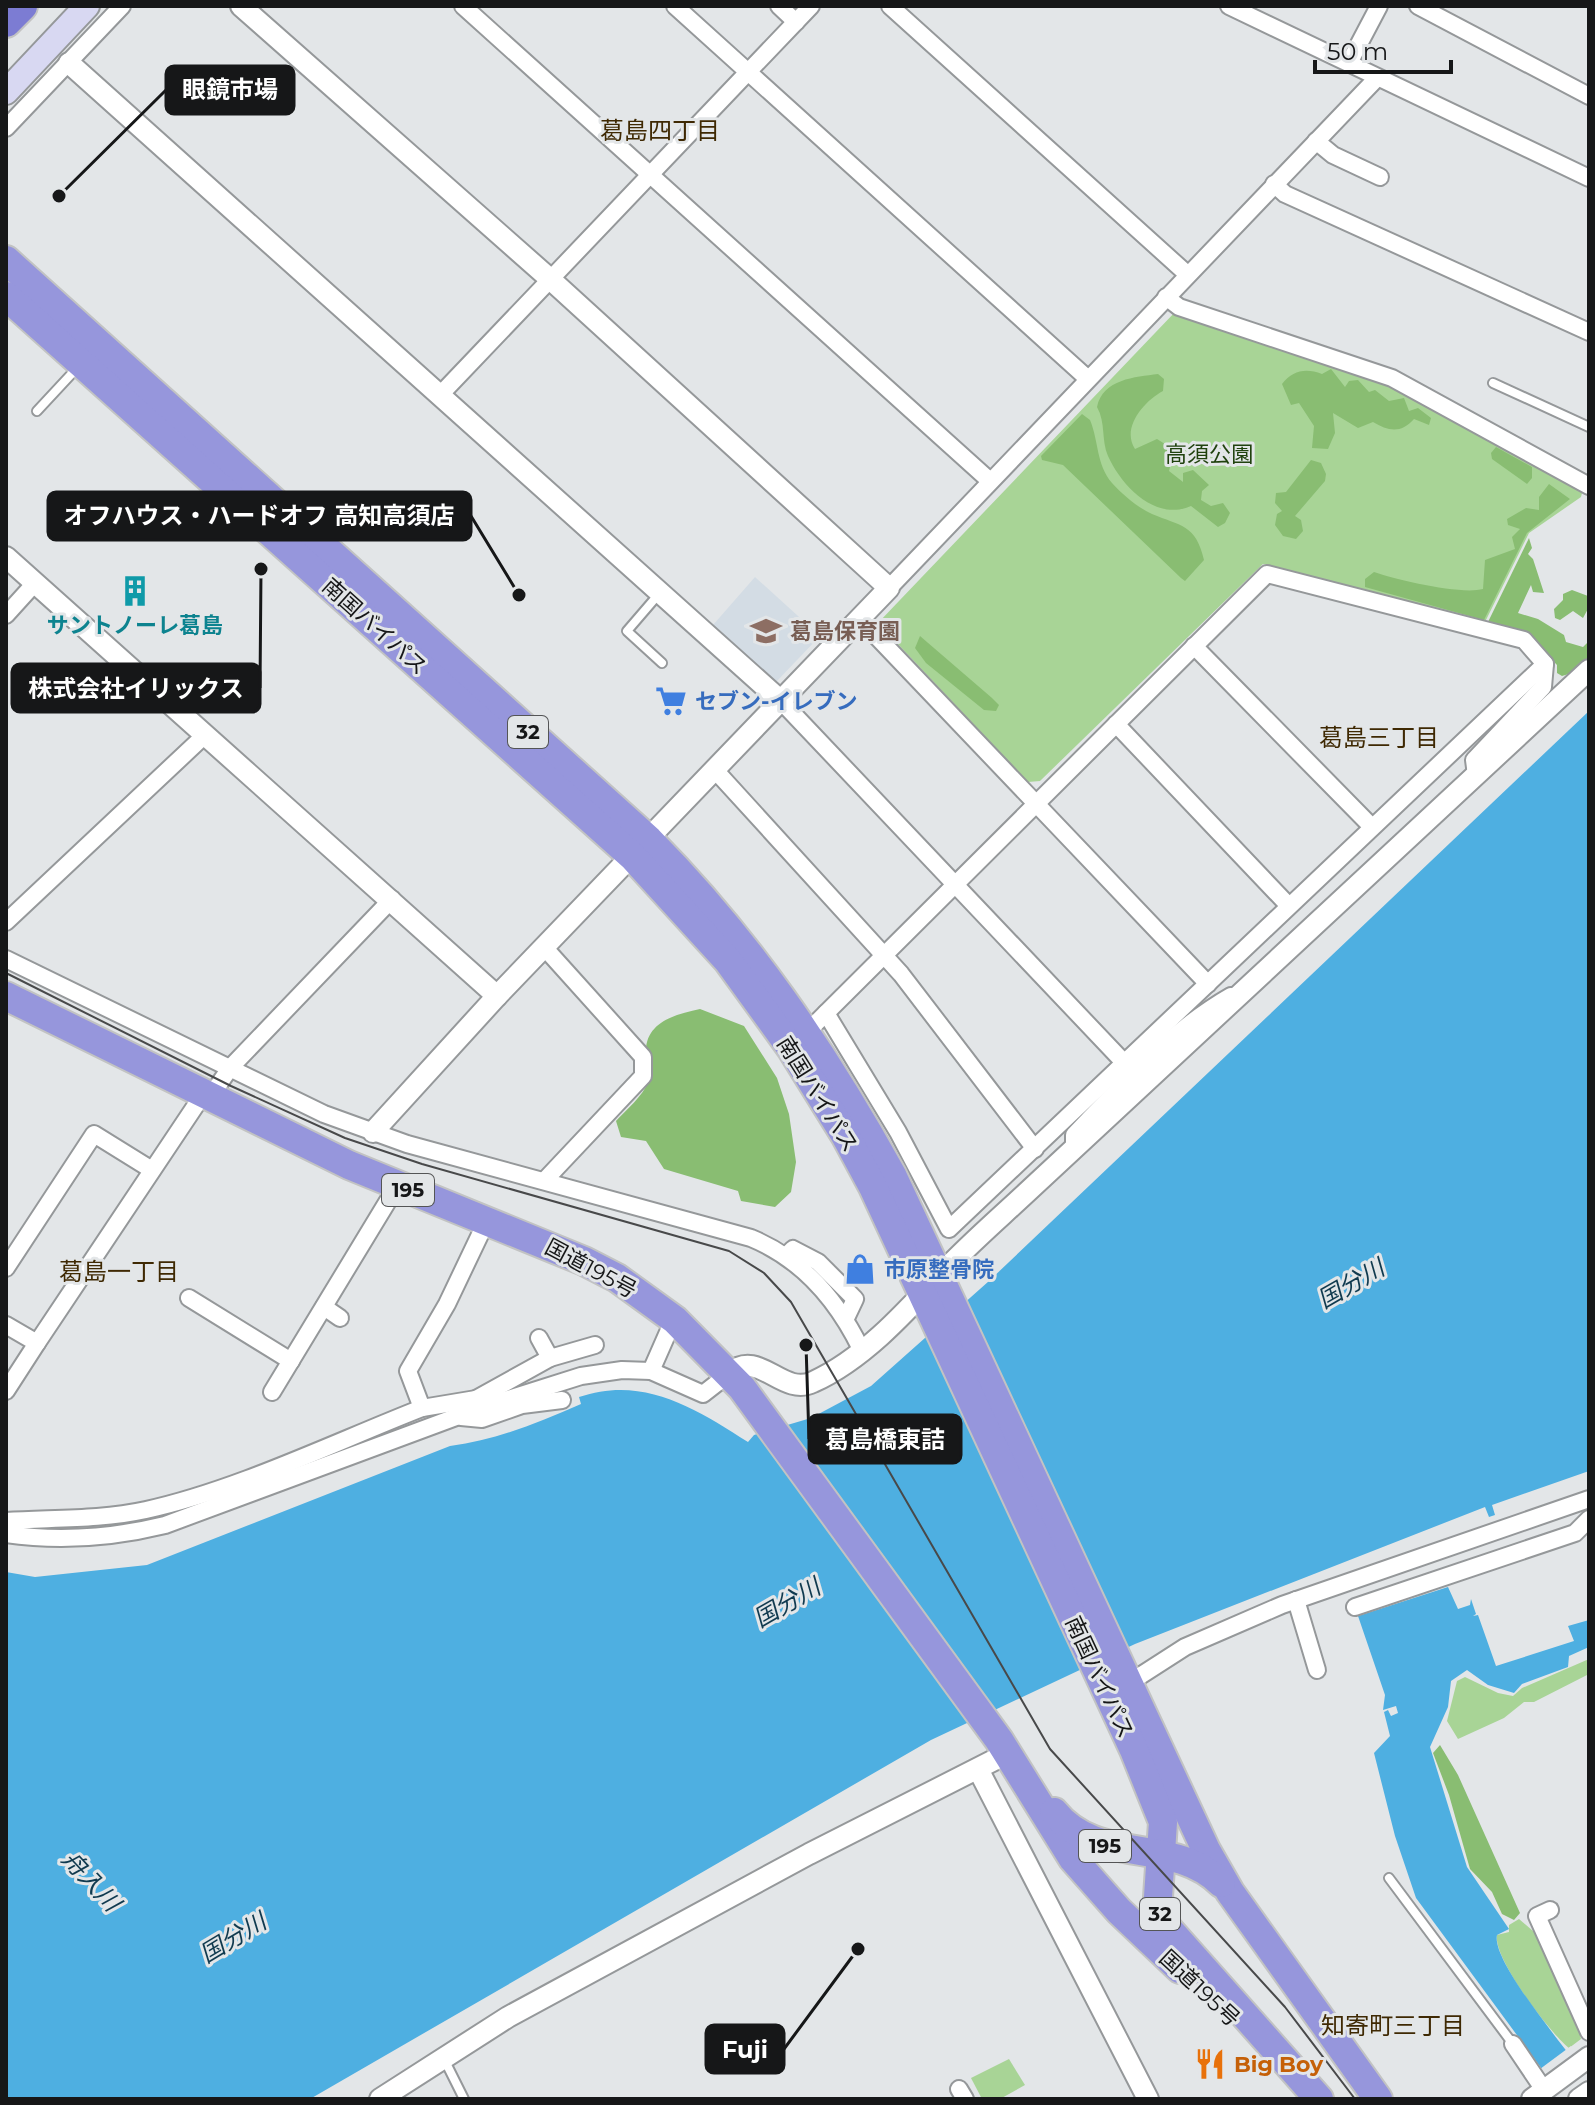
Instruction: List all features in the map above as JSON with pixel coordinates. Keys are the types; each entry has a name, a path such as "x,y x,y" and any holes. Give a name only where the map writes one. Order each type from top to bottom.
{"highway":[{"path":"6,22 22,6"},
{"name":"南国バイパス","path":"6,260 641,849 728,961 791,1048 934,1291 1119,1679 1230,1892 1378,2099"},
{"name":"南国バイパス","path":"6,296 737,935 817,1022 892,1175 934,1291"},
{"name":"国道195号","path":"6,996 397,1186 487,1220 617,1278 688,1331 730,1373 1004,1746 1074,1832 1106,1846 1161,1854 1206,1871 1230,1892"},
{"name":"南国バイパス","path":"1119,1679 1163,1822 1158,1897 1164,1924 1318,2099"},
{"name":"国道195号","path":"1004,1746 1060,1840 1095,1886 1318,2099"}],"main road":[{"path":"8,90 86,7"}],"street":[{"path":"6,128 122,6"},
{"path":"241,6 550,279 889,588"},
{"path":"463,6 990,481"},
{"path":"675,6 1088,379"},
{"path":"779,6 796,22"},
{"path":"440,395 811,6"},
{"path":"890,6 1187,274"},
{"path":"1229,6 1589,178"},
{"path":"1349,63 1379,6"},
{"path":"1418,6 1589,96"},
{"path":"86,7 103,26"},
{"path":"69,63 781,701 1129,1068"},
{"path":"373,1132 497,996 1377,78"},
{"path":"8,90 29,105"},
{"path":"1316,141 1333,155 1380,177"},
{"path":"1274,184 1285,194 1589,332"},
{"path":"1166,297 1179,307 1392,378 1589,486"},
{"path":"6,557 497,996"},
{"path":"1253,983 1204,1011 1129,1068 949,1229 898,1132 817,1022 1267,574 1524,640 1545,664 1543,687 1474,760 1476,775"},
{"path":"6,615 35,583"},
{"path":"860,619 1208,984"},
{"path":"1194,646 1372,827"},
{"path":"1074,1149 1074,1135 1129,1068 1208,984 1545,664"},
{"path":"6,1521 90,1519 147,1510 211,1491 422,1408 478,1404 581,1376 622,1370 651,1371 703,1394 743,1364 756,1365 790,1385 803,1386 823,1377 934,1291 1074,1149 1589,670"},
{"path":"1116,724 1289,906"},
{"path":"6,922 205,735"},
{"path":"715,770 883,956 1035,1149"},
{"path":"6,1391 198,1102 392,899"},
{"path":"544,947 643,1057 643,1076 544,1181"},
{"path":"6,959 299,1102 373,1132 751,1238 786,1256 846,1318 861,1349"},
{"path":"283,1133 299,1102"},
{"path":"6,1268 94,1134 152,1170"},
{"path":"272,1392 397,1186"},
{"path":"422,1408 408,1371 447,1304 487,1220"},
{"path":"189,1298 291,1361"},
{"path":"324,1307 340,1318"},
{"path":"6,1325 37,1343"},
{"path":"651,1371 669,1330"},
{"path":"539,1338 550,1358"},
{"path":"6,1534 78,1539 128,1534 165,1525 460,1416 550,1358 595,1345"},
{"path":"460,1416 482,1419 522,1405 562,1400"},
{"path":"1119,1679 1296,1600 1589,1499"},
{"path":"1355,1607 1575,1533 1589,1519"},
{"path":"1296,1600 1317,1670"},
{"path":"380,2099 508,2017 809,1854 978,1769 1004,1746"},
{"path":"978,1769 1148,2099"},
{"path":"1550,1910 1537,1916 1589,2032"},
{"path":"1513,2044 1542,2091 1589,2057"},
{"path":"1579,2099 1589,2092"}],"lane":[{"path":"37,411 81,364"},
{"path":"1493,383 1589,427"},
{"path":"661,592 627,631 662,663"},
{"path":"1389,1878 1513,2044"},
{"path":"443,2057 464,2099"}],"shaded area":[{"name":"葛島保育園","path":"755,577 820,636 776,682 713,625"}],"green space":[{"name":"高須公園","path":"1176,311 1393,385 1583,489 1581,497 1529,533 1485,622 1263,564 1040,781 1028,782 878,623"},
{"path":"1331,369 1345,387 1349,381 1358,380 1369,392 1375,390 1389,401 1404,398 1409,411 1418,408 1431,418 1429,425 1414,419 1399,429 1389,429 1373,422 1358,428 1333,413 1335,433 1328,449 1312,448 1314,426 1299,403 1291,405 1282,384 1300,372 1322,374"},
{"path":"1158,374 1164,379 1163,391 1142,408 1133,424 1131,441 1135,449 1157,439 1168,446 1172,459 1169,471 1183,482 1183,473 1193,470 1209,485 1202,491 1201,500 1211,506 1223,503 1230,513 1225,523 1218,527 1191,506 1178,510 1165,509 1141,498 1121,478 1108,456 1097,407 1100,398 1106,390 1121,381"},
{"path":"1082,414 1090,420 1100,461 1112,483 1141,508 1179,524 1196,539 1204,560 1185,581 1063,465 1042,460 1041,456"},
{"path":"1496,447 1532,467 1532,478 1527,484 1492,459 1491,453"},
{"path":"1311,460 1321,463 1326,474 1325,481 1295,516 1301,520 1303,531 1296,539 1283,536 1275,525 1277,514 1282,511 1275,503 1276,493 1286,492"},
{"path":"1549,484 1570,499 1527,533 1484,620 1365,587 1365,579 1374,572 1445,588 1483,589 1485,560 1515,549 1512,537 1520,529 1508,525 1507,519 1526,508 1539,510 1539,497"},
{"path":"1529,538 1532,548 1528,554 1533,559 1544,593 1533,592 1531,585 1518,613 1538,619 1564,635 1566,642 1583,647 1589,641 1589,657 1572,673 1562,676 1557,673 1557,665 1525,632 1488,622"},
{"path":"1572,590 1588,596 1589,607 1583,618 1573,611 1560,620 1555,618 1554,609 1563,600 1563,594"},
{"path":"920,636 992,698 999,705 996,711 984,710 926,663 915,648"},
{"path":"700,1009 744,1026 777,1078 789,1114 796,1162 791,1192 775,1207 741,1201 738,1191 664,1169 646,1141 621,1137 616,1121 638,1098 648,1082 646,1051 651,1033 672,1017"},
{"path":"1589,1659 1589,1674 1534,1702 1524,1702 1504,1718 1458,1739 1447,1721 1457,1681 1465,1677 1498,1693 1513,1696 1522,1688"},
{"path":"1440,1745 1458,1775 1520,1913 1514,1920 1502,1914 1492,1892 1470,1869 1449,1795 1433,1753"},
{"path":"1519,1919 1540,1937 1579,2030 1581,2039 1569,2048 1524,1995 1498,1946 1497,1935 1509,1932 1509,1925"},
{"path":"1009,2059 1025,2085 1000,2099 982,2099 971,2078"}],"water":[{"path":"1589,711 1589,1471 1492,1505 1495,1515 1489,1517 1485,1507 1135,1644 931,1740 310,2099 6,2099 6,1572 35,1577 147,1565 450,1446 484,1440 533,1424 581,1404 579,1397 602,1391 625,1390 668,1398 748,1442 754,1435 811,1418 871,1386 989,1281"},
{"path":"1448,1587 1458,1609 1470,1605 1471,1599 1476,1614 1473,1616 1478,1615 1496,1666 1574,1641 1568,1626 1589,1620 1589,1647 1569,1656 1568,1667 1522,1684 1514,1693 1488,1685 1467,1670 1451,1681 1448,1707 1430,1747 1467,1867 1509,1929 1497,1935 1498,1948 1506,1965 1589,2081 1564,2099 1416,1898 1395,1836 1374,1753 1390,1736 1384,1712 1388,1710 1391,1716 1398,1713 1396,1706 1383,1710 1385,1695 1358,1616"}],"pier":[{"path":"1571,2046 1589,2074 1589,2099 1559,2099 1540,2069"}],"tram line":[{"path":"6,973 231,1086 345,1138 422,1164 729,1251 764,1273 791,1302 1050,1749 1285,2007 1355,2099"}],"place":[{"name":"眼鏡市場","path":"59,196"},
{"name":"株式会社イリックス","path":"261,569"},
{"name":"サントノーレ葛島","path":"135,591"},
{"name":"オフハウス・ハードオフ 高知高須店","path":"519,595"},
{"name":"葛島保育園","path":"766,631"},
{"name":"セブン-イレブン","path":"671,701"},
{"name":"市原整骨院","path":"860,1269"},
{"name":"葛島橋東詰","path":"806,1345"},
{"name":"Fuji","path":"858,1949"},
{"name":"Big Boy","path":"1210,2064"}],"district":[{"name":"葛島四丁目","path":"660,131"},
{"name":"葛島三丁目","path":"1379,738"},
{"name":"葛島一丁目","path":"119,1272"},
{"name":"知寄町三丁目","path":"1393,2026"}],"water label":[{"name":"国分川","path":"1351,1284"},
{"name":"国分川","path":"787,1603"},
{"name":"舟入川","path":"91,1881"},
{"name":"国分川","path":"233,1938"}]}
